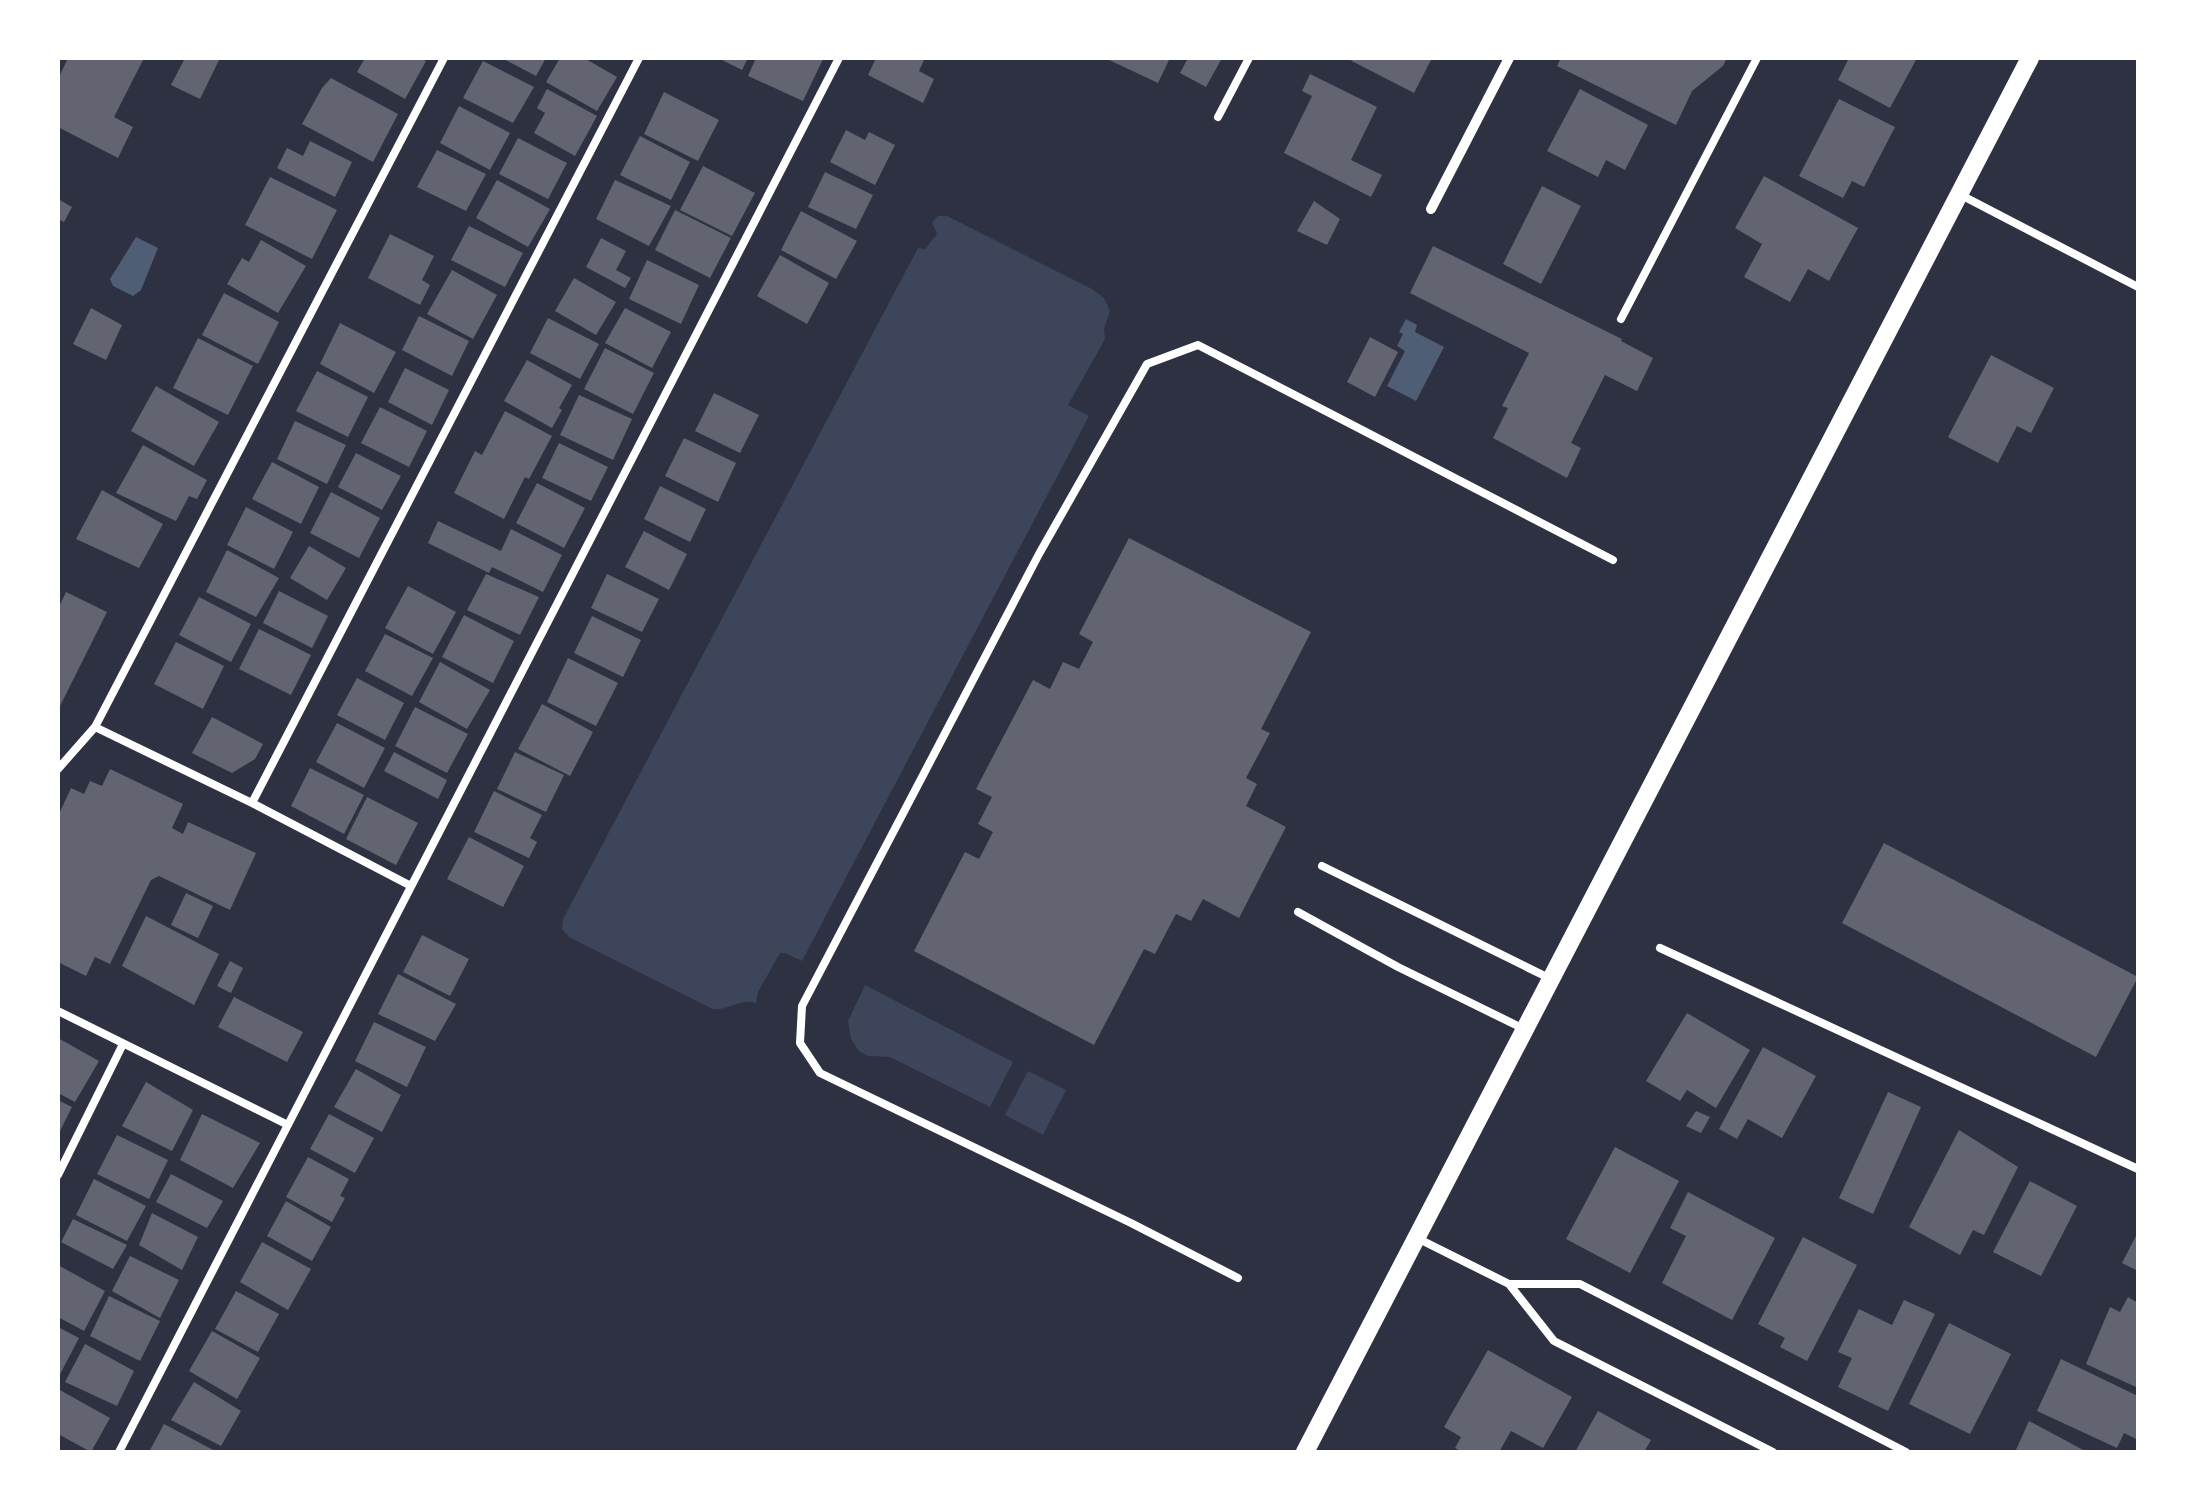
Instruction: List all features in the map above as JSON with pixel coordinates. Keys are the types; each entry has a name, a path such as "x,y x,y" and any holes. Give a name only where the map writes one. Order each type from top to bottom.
{"street":[{"path":"1431,209 1509,58"},
{"path":"1304,1452 2030,58"}],"lane":[{"path":"58,769 95,727 444,58"},
{"path":"252,803 639,58"},
{"path":"119,1452 839,58"},
{"path":"1218,118 1249,58"},
{"path":"1621,319 1757,58"},
{"path":"1959,194 2138,287"},
{"path":"1238,1278 820,1073 800,1043 802,1006 1039,554 1148,364 1198,345 1614,560"},
{"path":"95,727 411,886"},
{"path":"1322,866 1551,979"},
{"path":"1298,912 1525,1030"},
{"path":"1660,948 2138,1169"},
{"path":"58,1012 288,1125"},
{"path":"58,1174 123,1044"},
{"path":"1417,1238 1509,1284 1554,1341 1773,1452"},
{"path":"1509,1284 1580,1284 1906,1452"}],"shaded area":[{"path":"938,216 947,216 1104,298 1110,311 1105,339 1068,405 1089,416 802,961 780,953 756,1003 713,1009 569,937 562,929 563,919 918,248 925,249 937,234 932,222"},
{"path":"136,237 158,248 141,290 133,296 113,286 110,279"},
{"path":"1406,319 1417,325 1415,332 1444,347 1416,401 1387,386 1405,351 1397,346"},
{"path":"865,985 1013,1062 990,1107 890,1057 868,1056 859,1051 851,1039 848,1021"},
{"path":"1028,1071 1066,1090 1043,1135 1005,1115"}],"building":[{"path":"68,58 144,58 114,117 133,127 118,158 58,127 58,79"},
{"path":"185,58 220,58 200,99 171,85"},
{"path":"365,58 426,61 405,99 357,72"},
{"path":"502,58 546,58 536,76"},
{"path":"560,58 584,58 617,77 597,111 546,82"},
{"path":"718,58 748,58 742,70"},
{"path":"756,58 823,59 803,101 748,76"},
{"path":"876,58 925,58 919,71 934,79 923,103 868,75"},
{"path":"1105,58 1170,58 1158,83"},
{"path":"1188,58 1222,58 1206,87 1180,73"},
{"path":"1346,58 1432,58 1414,93"},
{"path":"1561,58 1727,58 1723,66 1692,91 1676,125 1557,66"},
{"path":"1849,58 1917,58 1890,108 1838,80"},
{"path":"483,61 534,87 513,123 463,98"},
{"path":"1310,74 1377,107 1351,160 1382,175 1371,197 1284,153 1312,96 1302,91"},
{"path":"331,78 398,114 373,162 302,124"},
{"path":"547,89 597,116 575,156 534,133 545,113 537,108"},
{"path":"1580,89 1648,125 1625,170 1606,160 1598,177 1547,151"},
{"path":"664,92 719,120 698,161 644,134"},
{"path":"1839,99 1895,127 1864,187 1852,181 1843,198 1799,176"},
{"path":"459,106 510,133 490,170 440,143"},
{"path":"846,130 865,140 869,132 895,145 875,185 830,162"},
{"path":"640,136 690,162 671,200 620,175"},
{"path":"518,138 567,163 548,199 499,174"},
{"path":"310,141 352,162 335,197 277,168 287,148 303,156"},
{"path":"437,150 486,174 466,211 417,187"},
{"path":"703,166 755,193 732,236 680,210"},
{"path":"825,172 873,195 856,229 808,207"},
{"path":"1764,176 1858,228 1829,281 1808,269 1790,302 1744,277 1762,244 1735,228"},
{"path":"270,177 337,210 312,259 245,225"},
{"path":"497,180 550,209 528,247 476,218"},
{"path":"615,180 671,206 649,246 596,219"},
{"path":"1542,186 1581,206 1541,284 1503,264"},
{"path":"58,199 72,207 64,222 58,219"},
{"path":"1314,201 1340,219 1327,245 1297,231"},
{"path":"675,210 731,238 710,278 655,250"},
{"path":"801,211 857,241 836,279 781,250"},
{"path":"469,226 523,253 505,287 451,260"},
{"path":"390,234 434,256 422,280 430,285 420,305 368,278"},
{"path":"601,238 626,251 616,270 631,278 625,288 586,267"},
{"path":"261,240 306,266 278,313 227,284 242,258 249,262"},
{"path":"1433,246 1653,358 1637,391 1605,375 1571,443 1581,448 1567,478 1493,438 1508,408 1502,406 1529,353 1410,293"},
{"path":"780,255 829,283 807,324 757,296"},
{"path":"647,260 699,285 681,324 629,299"},
{"path":"452,270 497,295 473,339 427,314"},
{"path":"574,278 616,302 596,335 555,311"},
{"path":"224,293 279,322 258,364 202,335"},
{"path":"91,308 122,325 106,360 73,344"},
{"path":"625,308 671,332 652,368 605,343"},
{"path":"419,316 469,341 452,376 402,350"},
{"path":"548,318 599,344 580,379 530,353"},
{"path":"340,323 396,352 374,393 320,364"},
{"path":"1370,337 1398,352 1375,397 1347,382"},
{"path":"198,338 253,366 228,415 173,388"},
{"path":"605,348 654,373 633,414 584,389"},
{"path":"1991,355 2054,388 2031,433 2017,426 1998,463 1948,437"},
{"path":"527,360 572,385 552,428 504,401"},
{"path":"405,368 449,390 432,425 388,402"},
{"path":"317,371 368,397 348,437 296,411"},
{"path":"156,386 219,422 194,466 131,431"},
{"path":"714,393 759,415 740,453 695,431"},
{"path":"579,395 632,419 613,460 560,435"},
{"path":"380,407 427,431 409,467 361,443"},
{"path":"505,411 552,436 504,519 454,493 475,451 482,455"},
{"path":"295,421 346,445 327,484 277,459"},
{"path":"684,438 736,463 718,502 665,476"},
{"path":"559,443 608,467 591,501 542,478"},
{"path":"143,445 207,480 197,499 189,496 176,521 116,493"},
{"path":"356,453 401,476 382,510 338,487"},
{"path":"272,462 319,487 301,524 252,499"},
{"path":"537,483 585,508 564,548 516,523"},
{"path":"660,486 706,509 690,542 644,519"},
{"path":"102,490 163,524 139,568 76,539"},
{"path":"331,492 380,518 359,558 310,533"},
{"path":"246,507 293,532 274,569 227,545"},
{"path":"438,521 501,551 511,529 562,555 543,592 492,567 489,573 428,543"},
{"path":"644,531 687,554 669,590 625,567"},
{"path":"1129,538 1311,632 1261,729 1270,733 1246,778 1257,784 1246,806 1286,827 1239,918 1203,899 1191,921 1176,914 1155,954 1144,949 1094,1045 914,951 965,852 979,859 993,832 978,824 992,797 976,789 1033,680 1050,689 1063,662 1079,669 1093,642 1079,634"},
{"path":"309,546 346,568 327,600 290,578"},
{"path":"227,550 279,578 256,617 206,592"},
{"path":"486,574 539,597 520,635 467,610"},
{"path":"607,574 659,599 642,632 591,608"},
{"path":"408,586 456,612 433,654 385,628"},
{"path":"279,591 328,616 312,648 263,623"},
{"path":"66,592 107,612 58,710 58,609"},
{"path":"199,597 251,624 231,662 179,635"},
{"path":"464,615 514,641 493,683 442,657"},
{"path":"592,616 641,640 623,677 574,653"},
{"path":"259,629 311,655 291,695 239,669"},
{"path":"385,634 433,658 412,696 365,671"},
{"path":"176,642 224,666 203,709 154,684"},
{"path":"568,658 618,683 596,726 547,702"},
{"path":"440,662 490,690 467,729 419,702"},
{"path":"357,678 404,703 385,740 337,715"},
{"path":"542,704 593,732 570,776 518,749"},
{"path":"415,707 468,734 447,773 395,746"},
{"path":"212,717 263,744 255,759 232,773 192,753"},
{"path":"337,723 385,748 364,788 316,762"},
{"path":"394,752 447,780 438,799 384,771"},
{"path":"515,752 564,775 546,812 497,789"},
{"path":"310,768 364,795 344,834 291,806"},
{"path":"110,769 183,804 172,828 183,834 188,822 256,853 230,910 159,876 151,880 110,964 95,957 86,976 58,962 58,816 71,788 84,794 90,781 102,786"},
{"path":"494,791 542,815 530,838 537,842 529,858 474,832"},
{"path":"367,797 418,823 396,865 346,839"},
{"path":"469,837 524,866 503,907 447,879"},
{"path":"1884,843 2138,977 2096,1057 1842,923"},
{"path":"186,893 213,906 198,938 171,925"},
{"path":"146,916 219,954 194,1005 122,966"},
{"path":"422,935 469,959 450,996 403,972"},
{"path":"230,961 243,968 231,993 217,986"},
{"path":"398,974 456,1004 435,1041 378,1014"},
{"path":"234,997 303,1032 287,1062 218,1027"},
{"path":"1687,1013 1750,1050 1716,1108 1687,1090 1680,1101 1646,1081"},
{"path":"374,1022 426,1047 407,1087 355,1061"},
{"path":"58,1038 99,1061 75,1102 58,1093"},
{"path":"1763,1047 1816,1076 1782,1138 1748,1119 1737,1139 1719,1129"},
{"path":"356,1069 401,1095 382,1132 334,1107"},
{"path":"146,1082 193,1110 172,1151 122,1126"},
{"path":"1888,1092 1921,1107 1873,1214 1839,1198"},
{"path":"58,1100 72,1107 58,1135"},
{"path":"1696,1111 1710,1117 1701,1133 1686,1126"},
{"path":"202,1114 260,1143 233,1188 180,1160"},
{"path":"329,1114 374,1138 355,1173 310,1149"},
{"path":"1959,1130 2018,1167 1984,1235 1973,1230 1960,1255 1909,1227"},
{"path":"117,1135 168,1160 149,1199 97,1174"},
{"path":"1615,1147 1679,1181 1630,1273 1566,1239"},
{"path":"308,1157 349,1179 340,1196 345,1198 332,1222 286,1197"},
{"path":"171,1174 223,1201 207,1228 156,1202"},
{"path":"94,1179 146,1206 127,1241 76,1215"},
{"path":"2030,1181 2077,1206 2041,1276 1993,1252"},
{"path":"1688,1192 1775,1238 1732,1320 1662,1283 1686,1236 1670,1228"},
{"path":"286,1201 331,1227 312,1261 267,1236"},
{"path":"152,1213 198,1237 182,1270 139,1245"},
{"path":"73,1219 127,1245 113,1269 61,1242"},
{"path":"2138,1232 2138,1271 2122,1263"},
{"path":"1803,1237 1857,1265 1807,1361 1780,1347 1785,1338 1758,1324"},
{"path":"262,1242 311,1269 288,1310 240,1282"},
{"path":"130,1256 179,1280 160,1318 112,1291"},
{"path":"58,1265 105,1291 84,1331 58,1317"},
{"path":"236,1291 279,1314 258,1352 215,1329"},
{"path":"109,1296 160,1321 140,1361 90,1336"},
{"path":"2128,1297 2138,1303 2138,1388 2086,1364 2110,1307 2120,1312"},
{"path":"1904,1300 1935,1314 1888,1411 1838,1387 1852,1358 1838,1352 1859,1309 1892,1325"},
{"path":"1949,1323 2011,1354 1970,1434 1909,1404"},
{"path":"58,1327 79,1338 58,1378"},
{"path":"212,1331 260,1358 237,1399 189,1371"},
{"path":"85,1344 134,1371 117,1406 65,1382"},
{"path":"1488,1350 1572,1397 1543,1448 1511,1431 1499,1452 1462,1452 1455,1448 1461,1437 1444,1427"},
{"path":"2061,1359 2138,1396 2138,1440 2124,1433 2117,1448 2037,1411"},
{"path":"194,1382 241,1411 221,1446 171,1420"},
{"path":"58,1389 110,1418 91,1452 58,1434"},
{"path":"1598,1411 1651,1440 1644,1452 1575,1452"},
{"path":"2029,1421 2087,1452 2015,1452"},
{"path":"164,1424 217,1452 149,1452"}]}
